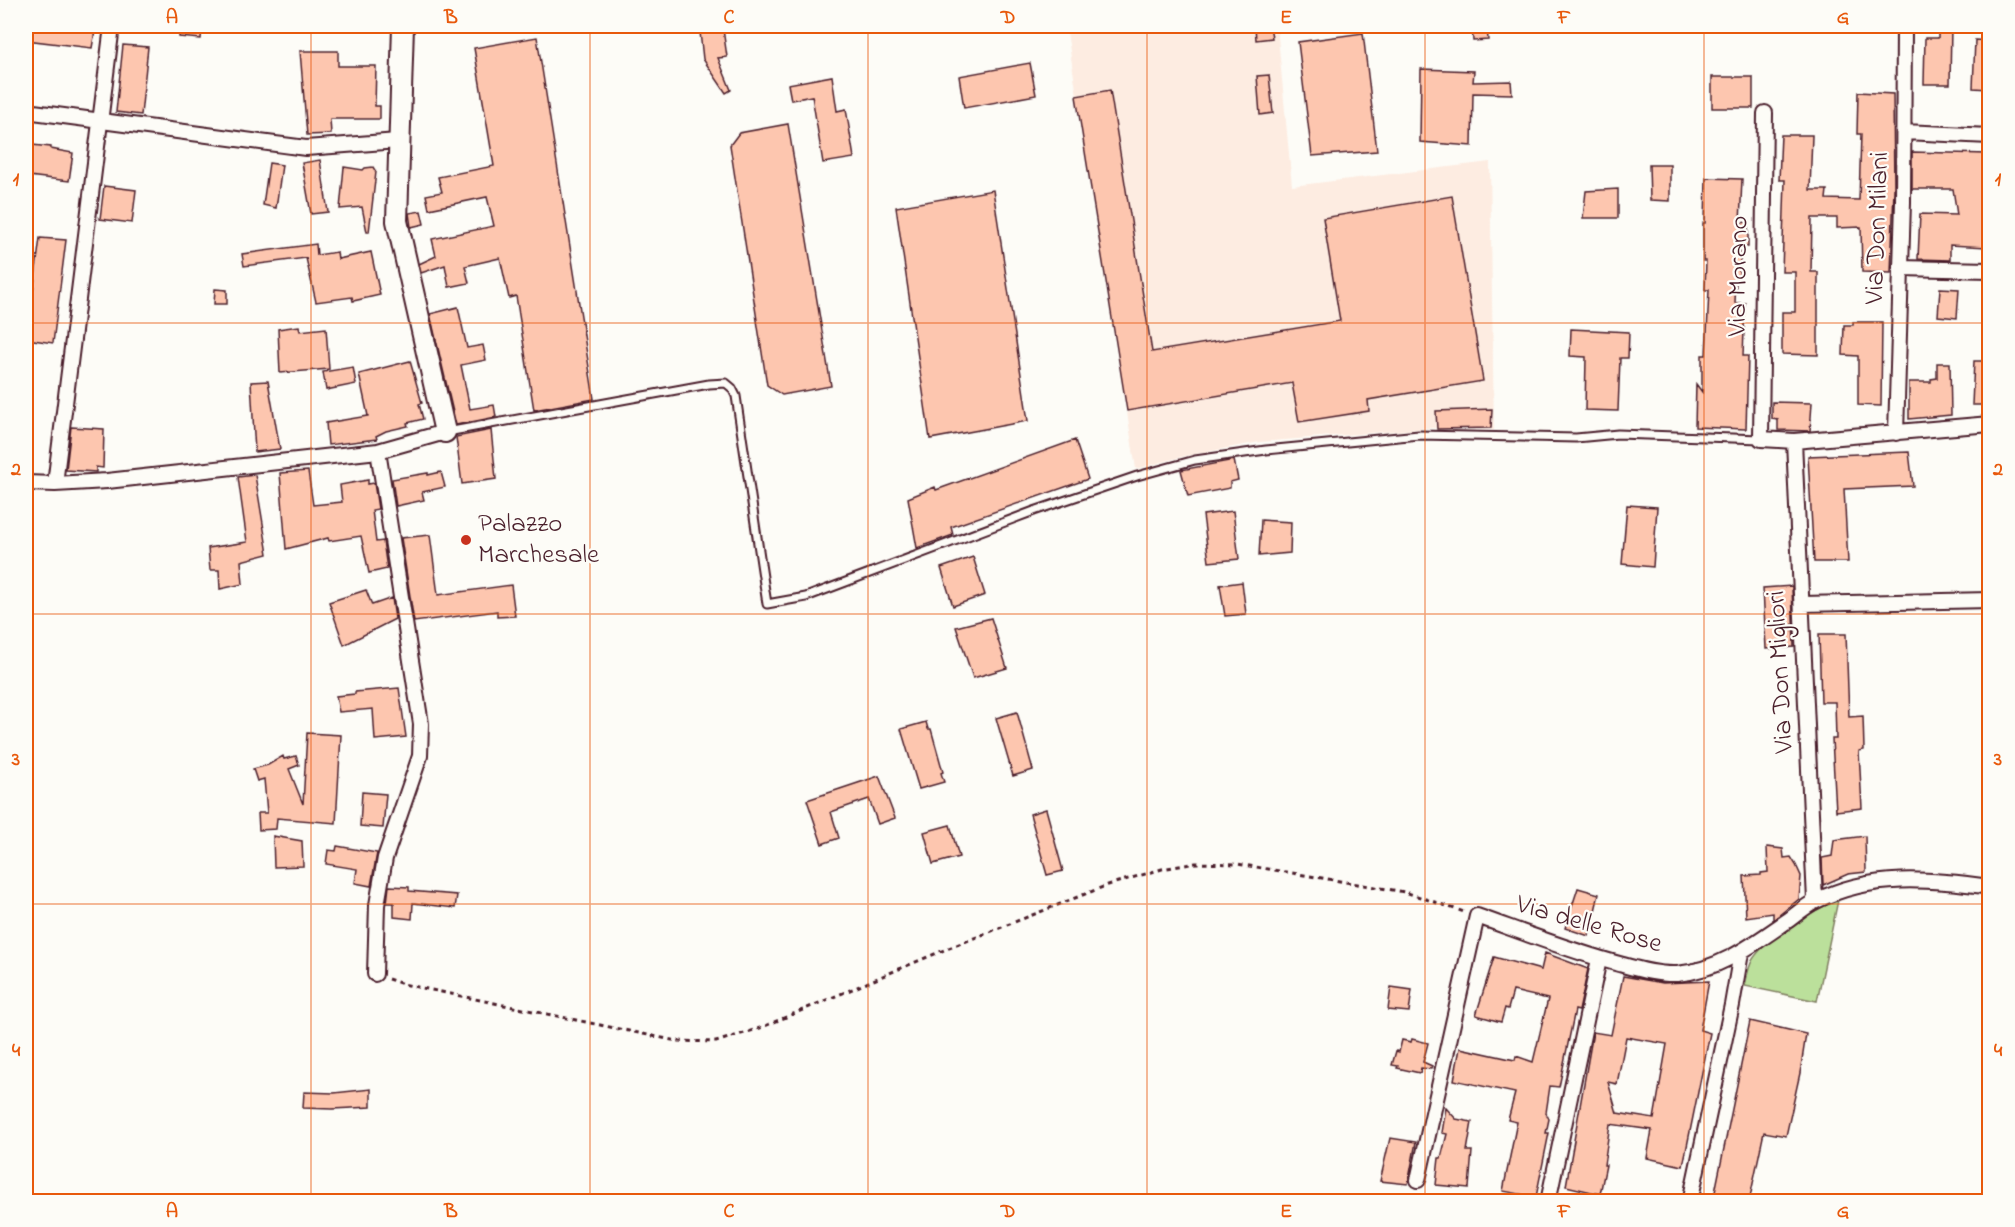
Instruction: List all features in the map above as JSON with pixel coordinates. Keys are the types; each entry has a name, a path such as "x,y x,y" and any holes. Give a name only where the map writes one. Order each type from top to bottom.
{"street":[{"path":"55,483 112,26"},
{"path":"26,483 107,481 378,451 445,432 397,221 403,26"},
{"name":"Via Don Milani","path":"1896,433 1904,132 1904,26"},
{"path":"26,111 306,148 399,141"},
{"name":"Via Morano","path":"1761,439 1765,113"},
{"path":"1904,132 1989,136"},
{"path":"1900,268 1989,270"},
{"path":"1761,439 1794,441 1989,424"},
{"name":"Via Don Migliori","path":"1794,441 1815,901"},
{"path":"375,974 377,905 385,858 420,756 421,724 378,451"},
{"path":"1802,604 1989,600"},
{"name":"Via delle Rose","path":"1477,916 1599,959 1640,970 1676,974 1706,968 1741,953 1815,901 1849,888 1884,881 1944,881 1989,887"},
{"path":"1418,1180 1477,916"},
{"path":"1690,1202 1741,953"},
{"path":"1548,1202 1599,959"}],"lane":[{"path":"445,432 709,384 726,383 736,396 767,604 806,597 1034,511 1137,476 1195,460 1266,450 1419,435 1576,438 1618,434 1761,439"}],"path":[{"path":"375,974 403,984 677,1041 716,1042 760,1028 949,948 1108,885 1162,869 1196,863 1238,864 1405,892 1477,916"}],"shaded area":[{"path":"1066,26 1277,26 1292,186 1490,162 1494,430 1431,428 1260,442 1185,456 1136,469"}],"green space":[{"path":"1838,900 1817,1001 1745,986 1751,962 1769,942 1804,917"}],"building":[{"path":"26,26 95,31 92,48 26,40"},
{"path":"179,26 202,26 201,39 179,37"},
{"path":"1255,26 1270,26 1272,38 1256,40"},
{"path":"1472,26 1487,26 1488,40 1473,41"},
{"path":"1938,26 1951,26 1950,84 1924,84 1925,38 1938,38"},
{"path":"723,29 727,57 718,58 731,90 726,93 703,59 700,32"},
{"path":"1363,33 1377,151 1312,156 1298,42"},
{"path":"537,37 594,399 534,410 516,296 509,298 500,258 465,266 469,283 449,287 445,265 421,273 419,264 436,256 432,239 494,226 487,197 429,209 426,195 442,192 438,177 494,166 474,48"},
{"path":"1975,40 1989,41 1989,89 1973,88"},
{"path":"123,45 148,47 141,115 116,112"},
{"path":"300,51 338,51 338,66 376,66 375,106 380,106 380,119 330,119 331,134 307,135"},
{"path":"1030,63 1036,95 964,108 959,76"},
{"path":"1421,69 1474,71 1473,82 1511,81 1512,94 1473,93 1472,146 1420,142"},
{"path":"1269,75 1273,113 1260,115 1257,76"},
{"path":"832,76 837,111 846,109 854,158 823,163 812,96 791,100 788,84"},
{"path":"1712,77 1753,77 1753,108 1712,108"},
{"path":"1110,90 1152,352 1340,321 1323,218 1452,196 1483,381 1368,400 1369,411 1299,422 1292,383 1127,411 1076,96"},
{"path":"1858,92 1893,94 1894,189 1891,273 1862,272 1861,227 1837,228 1837,218 1812,218 1811,272 1818,272 1818,355 1782,354 1782,312 1795,312 1795,272 1782,272 1785,180 1779,180 1781,135 1812,135 1810,190 1827,190 1826,199 1859,200 1861,134 1857,134"},
{"path":"788,124 831,386 782,395 767,385 730,145 739,133"},
{"path":"32,145 73,153 69,181 29,176"},
{"path":"1912,152 1987,154 1986,191 1989,191 1989,206 1987,247 1950,245 1950,260 1918,259 1920,214 1957,215 1953,189 1912,189"},
{"path":"320,160 328,212 311,214 302,163"},
{"path":"269,163 282,165 276,208 263,205"},
{"path":"1649,165 1670,165 1670,201 1650,200"},
{"path":"344,167 363,170 373,167 376,172 369,232 367,232 362,207 340,209"},
{"path":"1706,178 1742,179 1740,223 1748,222 1748,247 1741,247 1735,303 1745,303 1743,356 1748,356 1746,429 1695,427 1696,384 1702,392 1702,355 1706,355 1709,290 1705,290 1706,261 1703,261"},
{"path":"104,186 136,190 132,223 100,219"},
{"path":"1618,189 1618,218 1583,218 1586,191"},
{"path":"993,190 1028,421 930,439 896,207"},
{"path":"421,211 424,224 411,227 409,213"},
{"path":"40,238 66,240 53,343 27,339"},
{"path":"316,244 317,255 337,252 338,259 371,252 380,295 353,301 352,297 316,302 306,258 244,266 242,254"},
{"path":"1940,288 1959,289 1957,318 1938,316"},
{"path":"215,289 227,290 227,304 214,304"},
{"path":"458,307 467,348 483,345 486,360 461,365 470,409 494,405 496,417 456,425 430,314"},
{"path":"1853,322 1882,322 1881,406 1858,405 1858,356 1843,355 1844,325 1853,325"},
{"path":"299,326 300,331 326,328 329,369 280,373 278,329"},
{"path":"1571,329 1629,332 1628,358 1620,358 1618,411 1585,410 1586,357 1570,356"},
{"path":"410,361 422,403 419,404 423,419 407,423 408,426 386,431 376,436 377,439 328,445 326,423 368,416 359,374"},
{"path":"1974,361 1989,361 1989,397 1984,397 1984,405 1972,405"},
{"path":"1937,363 1950,363 1951,415 1909,419 1909,382 1931,382 1931,379 1937,378"},
{"path":"353,367 356,384 326,390 323,372"},
{"path":"268,381 280,449 255,452 251,382"},
{"path":"1772,402 1812,403 1810,431 1778,430 1778,420 1772,419"},
{"path":"1492,409 1491,428 1437,429 1436,411"},
{"path":"71,427 104,429 103,468 96,467 96,472 66,470"},
{"path":"491,430 496,479 462,484 456,437"},
{"path":"1075,440 1088,479 951,527 953,535 917,548 908,498"},
{"path":"1909,452 1913,486 1844,489 1848,562 1814,562 1808,456"},
{"path":"1234,460 1238,480 1230,482 1230,488 1188,496 1181,470"},
{"path":"308,471 313,505 342,502 340,485 368,480 368,484 374,483 378,509 372,510 376,542 383,541 387,569 369,573 361,536 329,541 328,538 286,549 280,473"},
{"path":"441,472 445,487 422,492 424,500 396,506 392,479"},
{"path":"255,475 268,554 241,561 243,584 220,589 219,570 210,570 208,548 247,542 238,477"},
{"path":"1627,505 1657,507 1653,567 1622,564"},
{"path":"1233,511 1239,559 1209,562 1203,515"},
{"path":"1261,520 1291,522 1290,553 1259,556"},
{"path":"430,535 438,595 511,585 515,616 497,617 497,611 414,622 401,538"},
{"path":"973,557 985,595 953,606 941,568"},
{"path":"1242,582 1246,614 1225,616 1220,585"},
{"path":"1792,586 1794,647 1766,649 1763,588"},
{"path":"366,590 372,605 392,598 395,619 344,645 329,602"},
{"path":"991,618 1007,668 973,678 956,627"},
{"path":"1819,634 1846,634 1849,717 1863,716 1864,750 1859,751 1862,808 1836,811 1832,739 1836,739 1835,702 1821,702"},
{"path":"399,688 406,737 375,740 373,709 339,712 336,696"},
{"path":"1017,712 1033,770 1013,776 996,718"},
{"path":"926,722 928,729 931,729 944,782 919,789 901,729"},
{"path":"307,733 341,735 336,823 277,818 276,829 259,830 258,813 267,813 264,779 257,781 253,769 268,765 283,756 284,759 296,756 299,765 289,769 303,804"},
{"path":"879,776 895,818 878,824 869,799 831,812 839,838 822,844 807,800"},
{"path":"362,792 386,794 383,828 360,826"},
{"path":"1046,809 1063,871 1047,875 1030,814"},
{"path":"950,825 959,857 933,864 924,832"},
{"path":"273,836 302,841 303,866 274,867"},
{"path":"1865,836 1866,872 1848,874 1823,885 1822,858 1832,856 1834,840"},
{"path":"337,846 377,853 371,886 355,883 357,869 326,864 328,850 336,851"},
{"path":"1767,847 1783,849 1784,858 1791,857 1801,876 1799,899 1773,920 1773,913 1746,917 1744,876 1761,875 1761,873 1768,872"},
{"path":"389,886 409,887 409,891 457,895 455,908 413,903 412,919 394,917 394,903 387,903"},
{"path":"1578,888 1599,894 1589,936 1565,928"},
{"path":"1545,953 1588,969 1579,1011 1575,1010 1559,1087 1550,1086 1546,1113 1549,1119 1546,1133 1549,1133 1536,1197 1503,1191 1517,1122 1508,1120 1515,1093 1454,1080 1460,1048 1515,1060 1516,1056 1533,1062 1548,999 1513,991 1508,1009 1505,1008 1501,1022 1476,1015 1494,957 1541,970"},
{"path":"1623,976 1663,983 1709,981 1700,1030 1710,1033 1683,1166 1647,1158 1652,1130 1610,1124 1604,1165 1606,1165 1600,1194 1566,1186 1593,1032 1611,1035","holes":["1626,1037 1667,1044 1654,1119 1617,1113 1608,1082 1617,1084"]},
{"path":"1391,987 1412,990 1409,1012 1388,1010"},
{"path":"1750,1021 1806,1034 1800,1073 1786,1136 1764,1132 1749,1202 1713,1202"},
{"path":"1412,1039 1428,1043 1423,1062 1432,1066 1431,1069 1421,1068 1420,1073 1392,1065 1402,1040 1411,1042"},
{"path":"371,1089 371,1107 303,1108 304,1092 334,1093"},
{"path":"1446,1108 1456,1119 1472,1122 1467,1151 1472,1151 1469,1188 1436,1185 1439,1158 1441,1158 1447,1134 1442,1133"},
{"path":"1390,1138 1416,1142 1408,1184 1380,1181"}],"place":[{"name":"Palazzo Marchesale","path":"466,540"}]}
